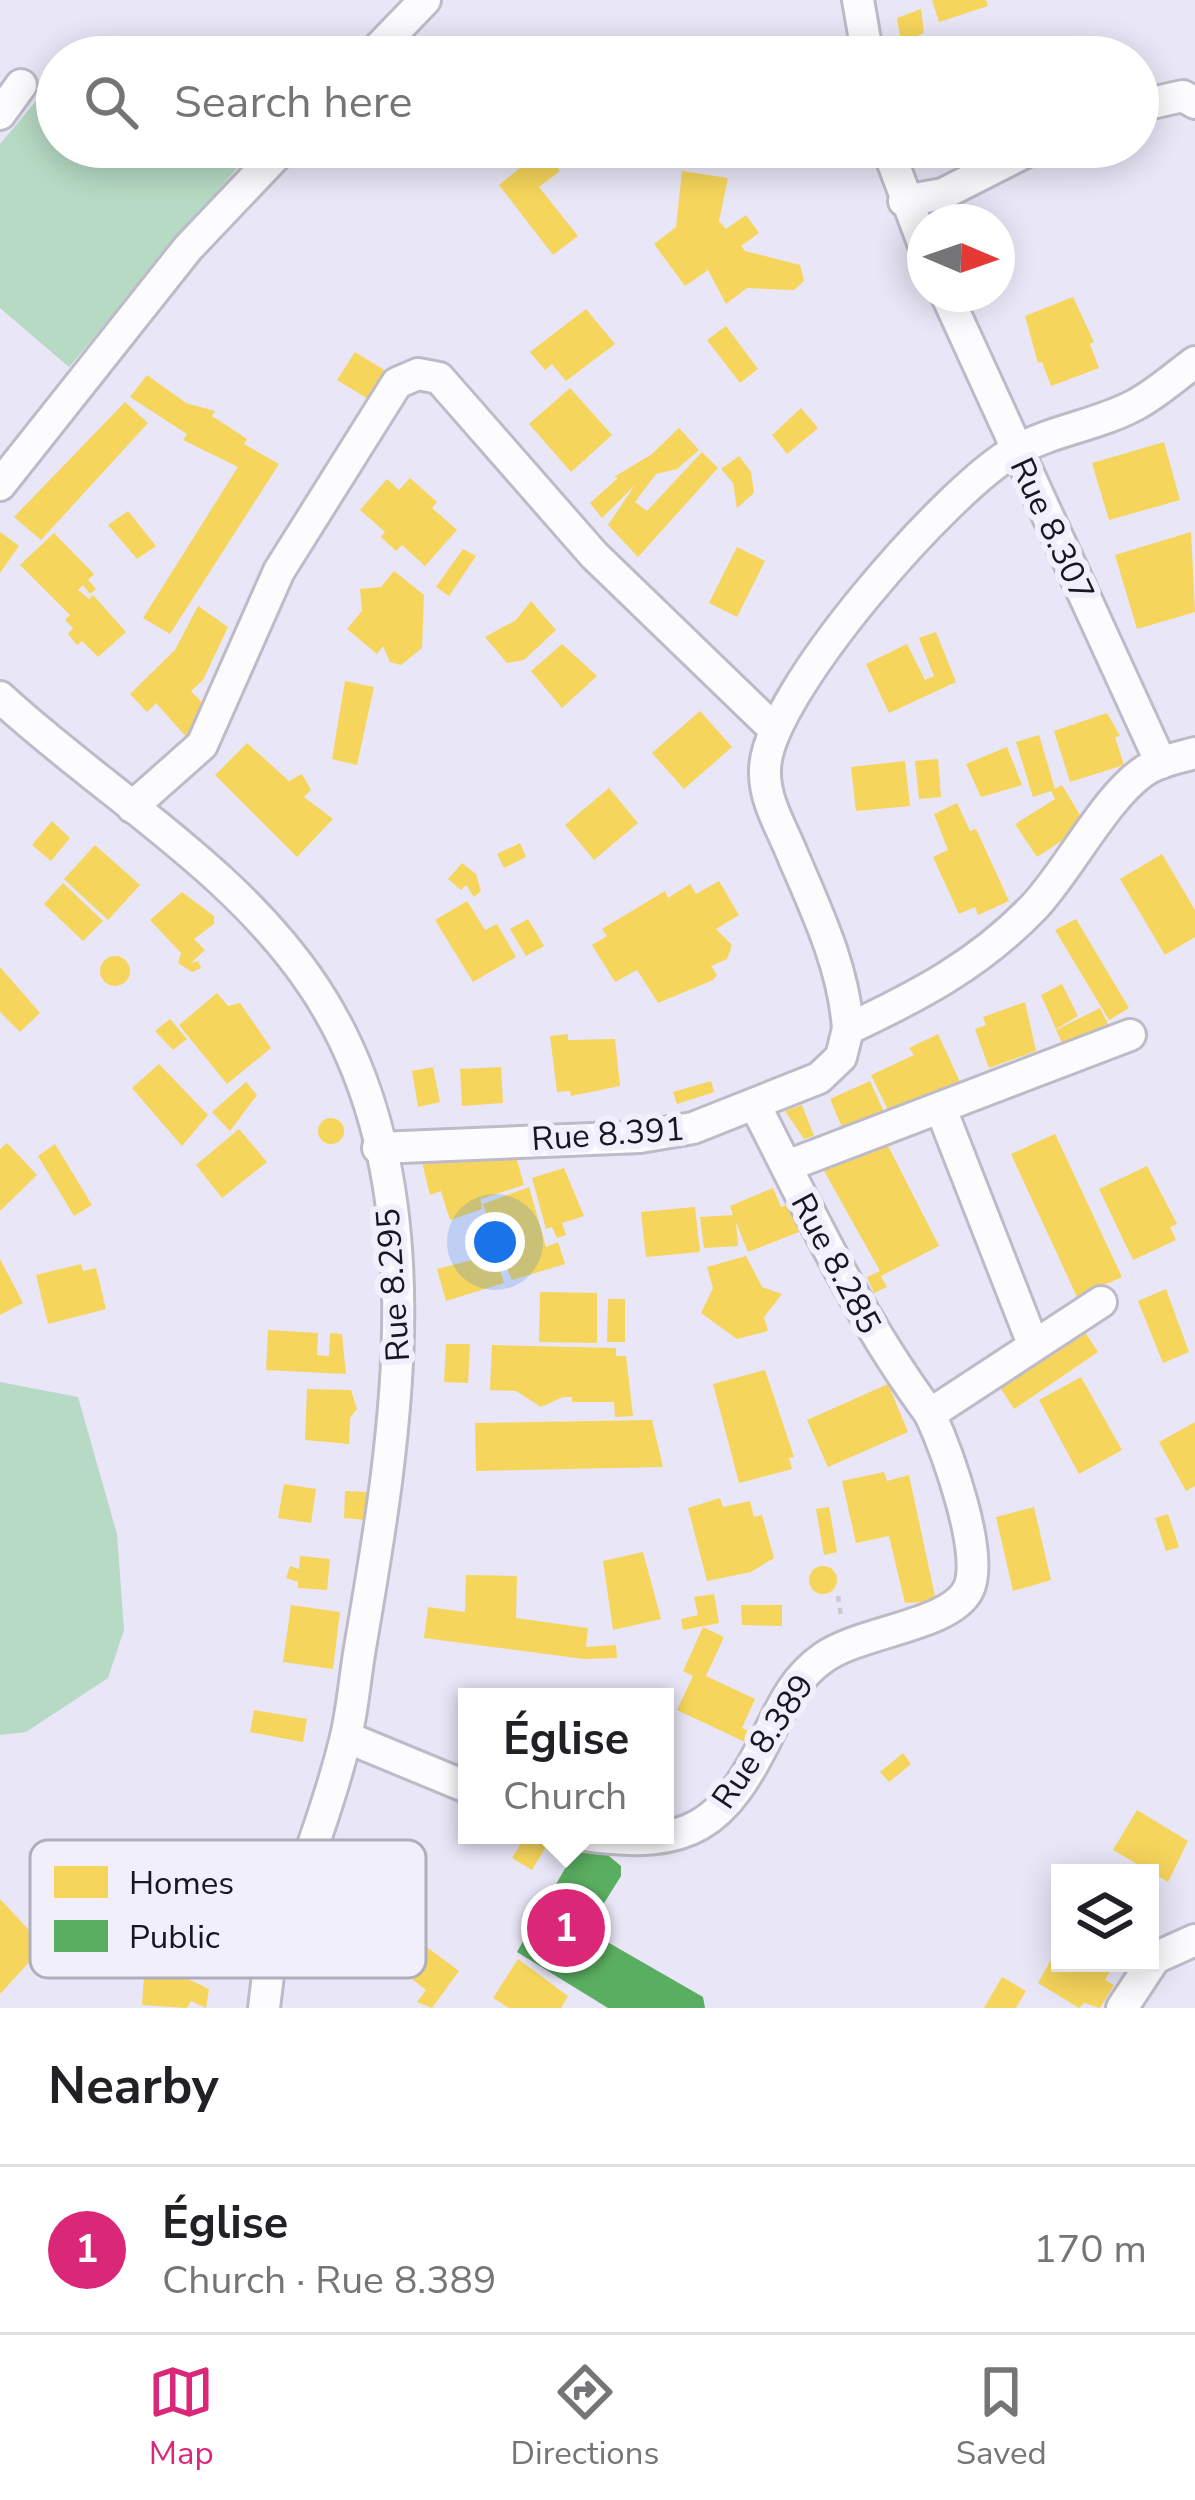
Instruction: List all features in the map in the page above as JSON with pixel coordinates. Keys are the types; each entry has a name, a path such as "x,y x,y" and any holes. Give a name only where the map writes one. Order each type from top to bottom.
{"street":[{"path":"390,36 424,0"},
{"path":"858,0 864,36"},
{"path":"0,114 21,85"},
{"path":"1159,101 1183,95 1195,103"},
{"path":"0,485 188,248 264,168"},
{"path":"894,168 907,208"},
{"path":"904,201 943,194 994,168"},
{"name":"Rue 8.307","path":"954,312 1161,764"},
{"path":"1195,362 1136,405 1017,450 984,472 906,548 805,678 774,729 764,768 771,808 830,945 846,996 848,1030 950,980 989,950 1071,863 1117,797 1149,767 1195,753"},
{"path":"132,807 202,745 279,571 398,383 418,374 439,378 594,555 774,729"},
{"name":"Rue 8.295","path":"0,697 238,898 313,985 341,1034 378,1148 395,1250 400,1363 377,1566 346,1737 312,1840"},
{"name":"Rue 8.391","path":"378,1148 640,1138 693,1128 820,1078 841,1057 848,1030"},
{"path":"787,1166 1130,1035"},
{"name":"Rue 8.285","path":"755,1105 873,1335 930,1414"},
{"path":"941,1109 1033,1344"},
{"path":"930,1414 1102,1301"},
{"name":"Rue 8.389","path":"674,1839 703,1824 751,1769 784,1700 806,1670 833,1650 897,1625 946,1615 971,1586 972,1562 956,1487 930,1414"},
{"path":"346,1737 458,1783"},
{"path":"1122,2008 1155,1958 1195,1940"},
{"name":"Rue 8.295","path":"264,2008 268,1978"}],"path":[{"path":"838,1596 841,1616"}],"green space":[{"path":"36,101 36,168 237,168 69,367 0,308 0,144"},
{"path":"0,1382 78,1397 117,1534 124,1630 108,1678 26,1732 0,1735"}],"building: Homes":[{"path":"932,0 986,0 988,6 939,22"},
{"path":"921,9 924,33 900,36 897,18"},
{"path":"520,168 558,168 560,171 539,187 578,236 553,255 499,185"},
{"path":"682,171 728,178 719,221 726,229 746,215 759,233 741,246 745,251 800,265 804,281 794,290 747,288 726,304 708,270 685,286 654,244 676,227"},
{"path":"1073,297 1094,342 1090,344 1099,368 1051,386 1042,362 1038,363 1025,316"},
{"path":"586,309 615,344 566,381 552,364 545,370 530,352"},
{"path":"726,326 758,369 740,383 707,340"},
{"path":"355,352 389,373 370,400 337,380"},
{"path":"147,375 186,403 215,411 212,416 247,439 244,444 279,464 170,634 143,618 238,467 183,440 187,434 130,397"},
{"path":"570,388 612,435 571,472 529,424"},
{"path":"125,402 148,423 41,540 14,517"},
{"path":"801,408 818,428 787,454 772,435"},
{"path":"679,428 699,450 677,469 656,474 635,502 647,511 702,452 718,468 638,557 608,525 635,485 602,518 590,503 618,478 614,477 652,454"},
{"path":"1164,442 1180,500 1109,520 1092,463"},
{"path":"739,456 751,472 754,493 737,508 733,483 721,469"},
{"path":"410,478 437,502 432,508 457,530 425,566 402,545 396,551 381,537 385,532 360,510 387,479 399,490"},
{"path":"128,511 156,546 137,559 108,525"},
{"path":"0,532 19,546 0,573"},
{"path":"1191,532 1195,612 1137,629 1115,555"},
{"path":"54,533 94,574 88,580 96,589 90,594 83,585 78,590 89,599 93,595 126,632 98,657 82,641 77,645 68,634 73,628 65,620 70,615 20,565"},
{"path":"737,547 765,561 737,617 709,603"},
{"path":"463,549 476,556 449,596 436,587"},
{"path":"394,571 424,595 422,648 401,665 390,662 383,646 377,654 347,629 362,611 360,589 381,587"},
{"path":"531,601 556,630 524,660 507,663 485,637 516,620"},
{"path":"198,606 228,627 203,680 191,691 216,717 190,741 156,703 147,712 130,694 175,650"},
{"path":"936,632 956,682 889,713 866,664 907,644 925,680 934,676 919,638"},
{"path":"562,644 597,676 562,708 531,671"},
{"path":"345,681 374,687 357,765 332,759"},
{"path":"700,711 732,747 684,789 652,753"},
{"path":"1107,713 1120,736 1115,737 1124,765 1070,782 1054,731"},
{"path":"1039,735 1055,789 1062,785 1086,825 1037,857 1015,824 1055,799 1051,791 1033,797 1016,742"},
{"path":"247,743 289,781 302,774 311,790 304,797 333,819 297,857 215,775"},
{"path":"1007,747 1022,785 981,797 966,764"},
{"path":"938,759 941,797 919,799 915,761"},
{"path":"905,761 910,806 856,811 851,767"},
{"path":"609,788 638,823 594,860 565,825"},
{"path":"957,803 970,831 976,829 1009,901 978,915 975,907 959,914 933,857 948,850 934,814"},
{"path":"52,821 70,838 51,861 32,845"},
{"path":"520,843 526,857 504,868 497,854"},
{"path":"95,845 140,885 108,920 64,879"},
{"path":"1162,854 1195,910 1195,937 1165,955 1120,879"},
{"path":"462,863 476,874 481,891 474,897 466,885 461,890 448,879"},
{"path":"719,881 739,915 716,929 732,945 727,959 711,966 717,975 713,980 658,1003 637,970 615,982 592,945 607,936 602,929 665,891 668,898 690,884 696,894"},
{"path":"63,883 103,921 83,941 44,904"},
{"path":"182,892 214,916 214,924 194,939 205,950 191,963 198,961 201,968 192,972 178,963 181,953 150,920"},
{"path":"467,901 485,930 497,924 516,957 473,982 435,920"},
{"path":"528,919 544,946 526,956 510,929"},
{"path":"1076,919 1129,1008 1109,1020 1055,930"},
{"path":"115,956 130,971 115,986 100,971"},
{"path":"0,967 40,1013 20,1032 0,1012"},
{"path":"1062,984 1078,1016 1056,1029 1041,995"},
{"path":"217,993 228,1006 240,1003 271,1048 227,1084 179,1025"},
{"path":"1025,1002 1036,1051 989,1068 975,1029 986,1025 983,1017"},
{"path":"1100,1008 1111,1030 1067,1053 1056,1030"},
{"path":"170,1019 187,1039 173,1050 155,1031"},
{"path":"568,1034 568,1040 615,1039 620,1086 571,1096 570,1091 557,1092 550,1036"},
{"path":"938,1034 960,1082 889,1112 871,1075 914,1055 909,1048"},
{"path":"159,1064 208,1115 182,1146 132,1088"},
{"path":"433,1067 440,1102 418,1107 412,1071"},
{"path":"501,1067 503,1103 462,1106 460,1069"},
{"path":"711,1081 714,1092 677,1104 673,1092"},
{"path":"870,1081 885,1114 844,1132 830,1099"},
{"path":"246,1082 257,1095 230,1131 212,1112"},
{"path":"802,1105 814,1136 804,1139 785,1111"},
{"path":"331,1118 344,1131 331,1144 318,1131"},
{"path":"239,1129 267,1162 222,1198 196,1165"},
{"path":"1055,1134 1122,1277 1077,1297 1011,1154"},
{"path":"883,1136 939,1246 881,1276 887,1287 874,1293 867,1277 880,1271 823,1169"},
{"path":"7,1143 37,1175 0,1211 0,1149"},
{"path":"55,1144 92,1205 74,1216 38,1156"},
{"path":"513,1146 524,1185 481,1199 480,1194 482,1209 450,1220 441,1191 430,1195 421,1158 456,1151 461,1163"},
{"path":"1147,1166 1177,1224 1170,1227 1176,1240 1133,1260 1099,1189"},
{"path":"564,1168 584,1216 562,1223 566,1235 557,1238 552,1227 546,1229 532,1178"},
{"path":"529,1187 546,1247 558,1242 565,1264 512,1280 498,1248 491,1251 482,1223 488,1220 483,1204"},
{"path":"773,1188 781,1207 797,1201 807,1229 748,1252 736,1222 738,1246 704,1248 700,1217 733,1215 730,1206"},
{"path":"695,1207 700,1252 646,1257 641,1212"},
{"path":"495,1254 504,1283 446,1301 437,1269"},
{"path":"746,1256 762,1287 782,1294 764,1317 768,1331 737,1339 701,1313 713,1288 707,1267"},
{"path":"0,1259 23,1303 0,1315"},
{"path":"81,1264 83,1271 96,1268 106,1309 48,1324 36,1275"},
{"path":"1166,1289 1189,1352 1163,1363 1138,1301"},
{"path":"540,1292 597,1293 597,1343 539,1342"},
{"path":"608,1299 625,1299 625,1342 607,1342"},
{"path":"1083,1329 1098,1352 1014,1409 999,1386"},
{"path":"268,1330 318,1333 317,1355 329,1356 330,1333 342,1334 346,1374 266,1370"},
{"path":"446,1344 470,1344 468,1383 444,1382"},
{"path":"492,1345 616,1348 616,1356 626,1356 633,1416 615,1417 614,1402 572,1402 572,1397 563,1397 541,1407 516,1391 490,1390"},
{"path":"765,1370 794,1457 789,1458 792,1469 739,1483 713,1384"},
{"path":"1081,1377 1122,1450 1079,1474 1039,1400"},
{"path":"888,1384 908,1432 828,1467 807,1420"},
{"path":"307,1389 351,1390 357,1409 350,1418 349,1444 305,1440"},
{"path":"652,1420 663,1467 476,1471 475,1423"},
{"path":"1195,1422 1195,1486 1186,1491 1159,1442"},
{"path":"884,1472 887,1481 909,1475 936,1601 905,1603 889,1536 856,1543 842,1481"},
{"path":"284,1484 316,1489 311,1523 278,1518"},
{"path":"345,1491 367,1492 366,1520 344,1518"},
{"path":"720,1498 723,1507 750,1501 754,1517 762,1515 774,1558 751,1572 707,1581 688,1508"},
{"path":"829,1507 837,1552 824,1555 816,1509"},
{"path":"1034,1507 1051,1580 1013,1591 996,1517"},
{"path":"1168,1514 1179,1547 1166,1551 1155,1518"},
{"path":"643,1552 661,1619 613,1630 603,1561"},
{"path":"300,1556 330,1559 327,1590 298,1588 298,1582 286,1578 290,1566 299,1569"},
{"path":"823,1566 833,1570 837,1580 833,1590 823,1594 813,1590 809,1580 813,1570"},
{"path":"466,1575 517,1576 516,1618 588,1628 586,1647 616,1645 617,1658 584,1659 424,1638 428,1607 465,1612"},
{"path":"714,1594 719,1623 683,1630 681,1619 698,1615 694,1597"},
{"path":"291,1605 340,1612 333,1669 283,1662"},
{"path":"741,1605 782,1605 782,1626 742,1625"},
{"path":"703,1627 724,1637 706,1676 755,1699 742,1728 750,1732 745,1742 677,1710 693,1676 683,1671"},
{"path":"254,1710 307,1719 303,1742 250,1732"},
{"path":"903,1753 911,1764 889,1782 880,1772"},
{"path":"1137,1810 1188,1841 1168,1882 1159,1877 1159,1864 1137,1864 1113,1850"},
{"path":"521,1844 548,1844 532,1870 512,1858"},
{"path":"0,1899 30,1931 30,1961 0,1994"},
{"path":"426,1947 459,1971 432,2008 417,2002 426,1990 411,1978 426,1978"},
{"path":"518,1959 568,1996 561,2008 509,2008 493,1998"},
{"path":"1051,1960 1051,1972 1110,1972 1105,1980 1114,1985 1100,2008 1084,2003 1079,2008 1038,1983"},
{"path":"1002,1977 1026,1991 1016,2008 984,2008"},
{"path":"144,1978 188,1979 209,1989 206,2008 191,2001 187,2008 142,2005"}],"building: Public":[{"path":"594,1844 621,1866 621,1876 596,1916 604,1940 703,1997 705,2008 608,2008 517,1952 578,1846"}],"place":[{"name":"Église","path":"566,1928"}]}
